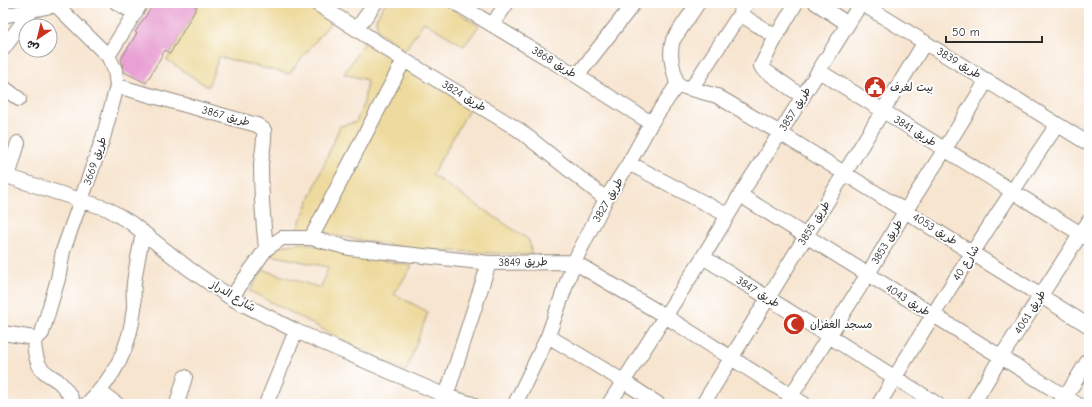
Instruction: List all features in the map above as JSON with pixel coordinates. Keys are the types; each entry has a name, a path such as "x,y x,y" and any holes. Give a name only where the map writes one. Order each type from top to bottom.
{"street":[{"path":"108,56 138,8 118,3"},
{"name":"طريق 3824","path":"316,3 404,60 519,130 606,199"},
{"path":"357,29 375,3"},
{"name":"طريق 3868","path":"456,3 577,76 651,123"},
{"path":"492,25 506,3"},
{"path":"577,76 634,3"},
{"path":"677,85 670,54 671,47 673,40 698,3"},
{"path":"796,3 760,66 803,97"},
{"path":"816,3 848,24"},
{"name":"طريق 3857","path":"609,404 703,257 727,215 819,72 861,3"},
{"name":"طريق 3839","path":"861,3 1089,144"},
{"path":"3,16 56,4"},
{"name":"طريق 3669","path":"37,337 42,333 58,279 63,251 103,138 117,86 115,70 108,56 56,4"},
{"path":"691,89 744,8 776,37"},
{"path":"3,49 32,10"},
{"name":"طريق 3855","path":"703,404 925,42"},
{"path":"311,238 404,60"},
{"name":"طريق 3841","path":"819,72 1085,236"},
{"name":"طريق 3853","path":"788,400 868,274 987,80"},
{"name":"طريق 4053","path":"677,85 717,96 906,210 1089,326"},
{"name":"طريق 3827","path":"519,403 548,336 574,262 606,199 629,163 651,123 677,85"},
{"name":"طريق 3867","path":"117,86 257,125 264,130 261,162 262,208 266,249"},
{"path":"3,87 19,99"},
{"name":"شارع 40","path":"879,404 973,252 1057,124"},
{"path":"6,176 18,143"},
{"path":"629,163 727,215"},
{"name":"شارع الدراز","path":"6,176 108,209 143,232 188,268 231,298 296,331 446,396 472,404"},
{"name":"طريق 4043","path":"740,195 1001,358 1067,402"},
{"name":"طريق 4061","path":"973,404 1040,296 1085,236 1089,221"},
{"path":"87,404 100,392 112,375 126,347 131,328 134,307 134,284 143,232"},
{"name":"طريق 3849","path":"231,298 266,249 282,238 311,238 349,248 489,263 574,262"},
{"name":"طريق 3847","path":"703,257 937,404"},
{"path":"574,262 665,316 731,358 788,400 804,404"},
{"path":"446,396 489,263"},
{"path":"266,404 296,331"},
{"path":"3,333 37,337 34,351 39,365 65,388 74,404"},
{"path":"548,336 658,404"},
{"path":"1067,402 1089,359"},
{"path":"177,404 185,377"},
{"path":"100,392 117,404"}],"sand":[{"path":"190,3 303,3 332,21 289,74 219,57 208,87 167,60 197,7"},
{"path":"385,3 444,3 479,26 464,46 424,22 405,50 378,31 376,19"},
{"path":"365,42 471,106 432,175 529,240 532,255 410,249 297,229 340,126 356,122 364,102 367,80 344,74"},
{"path":"303,243 412,266 394,294 428,312 406,371 370,354 250,291 263,270 321,288 328,267 270,255 280,246"}],"building":[{"path":"154,3 190,3 197,7 170,54 165,50 146,83 124,72 121,59 137,33 135,32"}],"place":[{"name":"بيت لغرف","path":"875,87"},
{"name":"مسجد الغفران","path":"794,324"}]}
